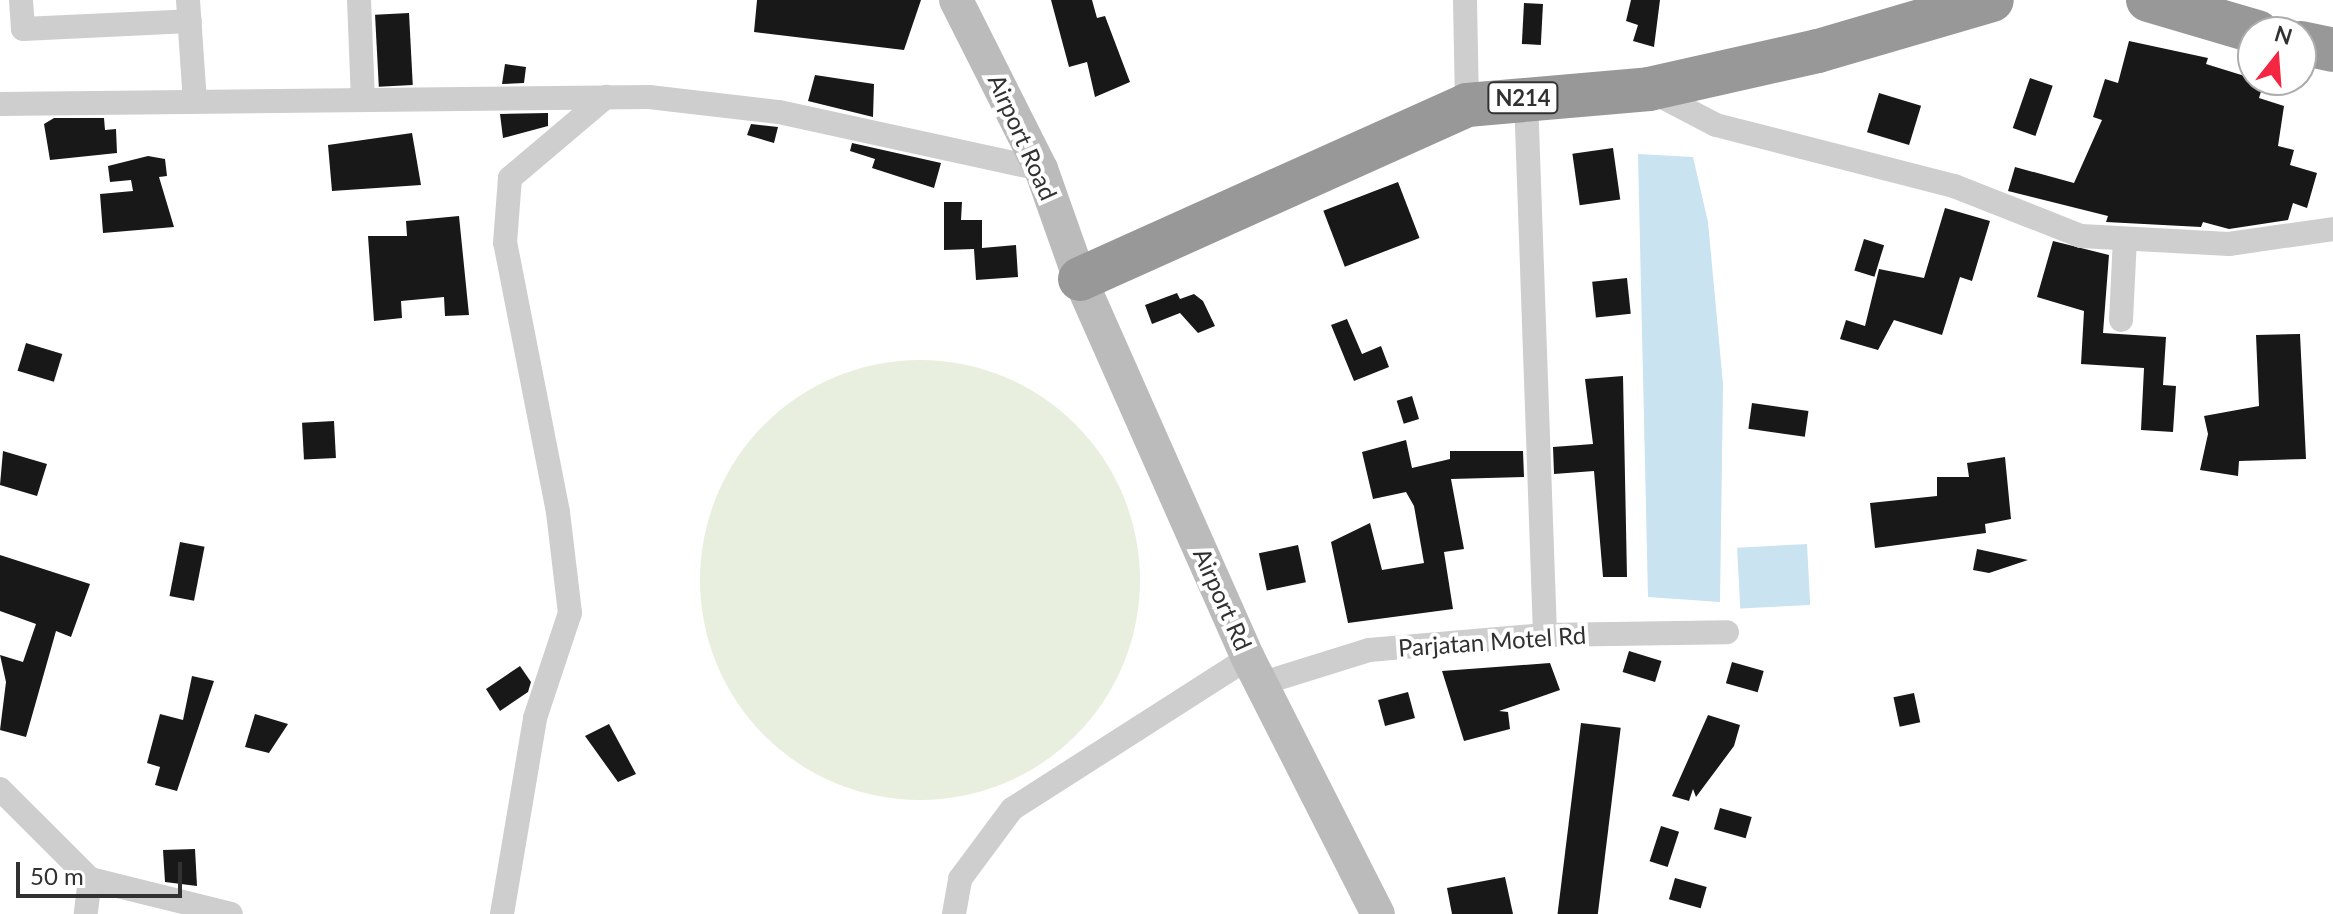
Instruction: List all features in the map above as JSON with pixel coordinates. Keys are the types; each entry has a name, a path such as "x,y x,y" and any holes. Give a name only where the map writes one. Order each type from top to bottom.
{"highway":[{"name":"N214","path":"1080,279 1467,105 1649,89 1818,51 1992,0"},
{"path":"2148,0 2237,26"}],"main road":[{"name":"Airport Road","path":"956,0 1041,169 1080,279"},
{"name":"Airport Rd","path":"1080,279 1255,670 1378,914"}],"street":[{"path":"21,0 23,29 189,11 195,102"},
{"path":"359,0 363,100"},
{"path":"1465,0 1467,105"},
{"path":"1649,89 1716,125 1954,186 2053,230 2125,239 2229,244 2333,229"},
{"path":"502,914 535,718 570,613 558,512 505,243 510,178 606,97"},
{"path":"0,104 606,97 779,112 1041,169"},
{"path":"1526,98 1545,635"},
{"path":"2121,320 2125,239"},
{"name":"Parjatan Motel Rd","path":"954,914 960,879 1012,809 1255,670 1369,650 1545,635 1727,632"},
{"path":"0,789 90,879 231,914"},
{"path":"86,914 90,879"}],"green space":[{"path":"920,360 963,364 1004,377 1042,397 1075,425 1103,458 1123,496 1136,537 1140,580 1136,623 1123,664 1103,702 1075,735 1042,763 1004,783 963,796 920,800 877,796 836,783 798,763 765,735 737,702 717,664 704,623 700,580 704,537 717,496 737,458 765,425 798,397 836,377 877,364"}],"water":[{"path":"1638,154 1693,157 1708,222 1723,384 1720,602 1648,597"},
{"path":"1807,544 1810,605 1740,609 1737,548"}],"building":[{"path":"757,0 921,0 904,50 754,32"},
{"path":"1051,0 1092,0 1097,18 1105,16 1130,82 1095,97 1087,62 1069,67"},
{"path":"1631,0 1660,0 1654,47 1633,41 1638,25 1626,21"},
{"path":"1524,3 1543,4 1541,45 1522,44"},
{"path":"409,13 413,85 379,87 375,15"},
{"path":"2129,41 2208,58 2206,64 2237,74 2237,96 2260,96 2284,106 2278,146 2294,150 2290,165 2317,173 2307,208 2293,203 2288,220 2229,229 2203,222 2201,227 2106,222 2108,216 2008,191 2015,167 2074,183 2102,120 2093,117 2105,79 2118,83"},
{"path":"505,64 526,67 524,83 502,84"},
{"path":"815,75 874,84 873,117 808,101"},
{"path":"2030,78 2053,86 2035,136 2013,128"},
{"path":"1879,93 1921,106 1909,145 1867,132"},
{"path":"548,113 548,126 503,138 500,114"},
{"path":"54,118 104,118 105,130 116,129 117,153 50,160 44,124"},
{"path":"751,124 778,127 774,143 747,135"},
{"path":"412,133 421,185 332,191 328,145"},
{"path":"852,143 941,163 934,188 872,168 875,159 850,151"},
{"path":"1613,148 1620,199 1580,205 1572,154"},
{"path":"148,156 165,159 167,176 159,177 174,227 103,233 100,194 133,191 131,180 110,182 108,166"},
{"path":"1398,182 1420,238 1345,267 1323,211"},
{"path":"944,202 962,202 961,220 982,220 982,248 1016,245 1018,277 976,280 974,249 944,250"},
{"path":"1945,208 1990,221 1972,281 1960,277 1942,335 1894,320 1878,350 1840,339 1846,320 1865,326 1879,269 1924,278"},
{"path":"459,216 469,315 445,316 444,297 401,301 402,318 374,321 368,236 407,236 406,221"},
{"path":"1864,239 1884,245 1874,277 1854,271"},
{"path":"2053,241 2109,255 2103,333 2166,337 2163,385 2176,386 2173,432 2141,430 2144,368 2081,364 2084,311 2037,297"},
{"path":"1627,278 1631,314 1596,317 1592,282"},
{"path":"1177,293 1180,299 1194,294 1203,301 1215,326 1198,333 1180,313 1152,324 1145,305"},
{"path":"1347,319 1362,354 1381,346 1389,367 1354,381 1331,325"},
{"path":"2300,334 2306,459 2239,461 2238,476 2200,470 2208,434 2204,416 2259,406 2256,335"},
{"path":"26,343 62,354 54,382 18,371"},
{"path":"1623,376 1627,577 1603,577 1594,471 1554,474 1553,447 1593,444 1585,379"},
{"path":"1412,396 1419,419 1404,424 1397,401"},
{"path":"1752,403 1808,411 1805,437 1748,429"},
{"path":"334,421 336,458 304,460 302,423"},
{"path":"1406,440 1412,468 1450,459 1450,451 1523,451 1524,477 1451,479 1464,549 1444,552 1453,609 1348,623 1331,542 1370,523 1382,570 1424,563 1414,506 1406,492 1373,499 1362,452"},
{"path":"3,451 47,464 37,496 0,485"},
{"path":"2005,457 2011,519 1985,524 1986,533 1875,548 1870,503 1937,496 1937,477 1969,477 1967,463"},
{"path":"180,542 205,547 194,601 170,596"},
{"path":"1298,545 1306,582 1267,590 1259,553"},
{"path":"1977,549 2028,560 1989,573 1973,570"},
{"path":"0,555 90,584 71,637 56,631 26,737 0,730 6,682 0,655 23,662 36,624 0,611"},
{"path":"1629,651 1662,661 1655,682 1623,672"},
{"path":"1732,662 1764,671 1758,692 1726,683"},
{"path":"1550,663 1560,690 1499,711 1508,712 1510,729 1464,741 1442,671"},
{"path":"520,666 531,682 528,692 500,711 486,689"},
{"path":"192,676 214,681 177,791 155,785 160,767 147,763 160,714 183,720"},
{"path":"1408,692 1415,718 1385,726 1378,700"},
{"path":"1914,693 1920,722 1900,727 1893,697"},
{"path":"255,714 288,724 269,753 245,747"},
{"path":"1708,715 1740,725 1734,746 1696,797 1693,789 1689,801 1672,796"},
{"path":"1581,723 1621,728 1598,914 1558,914"},
{"path":"609,724 636,774 618,782 585,736"},
{"path":"1720,808 1752,817 1746,838 1714,829"},
{"path":"1661,826 1679,832 1668,867 1650,861"},
{"path":"195,849 197,886 165,882 163,850"},
{"path":"1505,877 1513,914 1452,914 1447,888"},
{"path":"1675,878 1707,887 1701,908 1669,899"}]}
